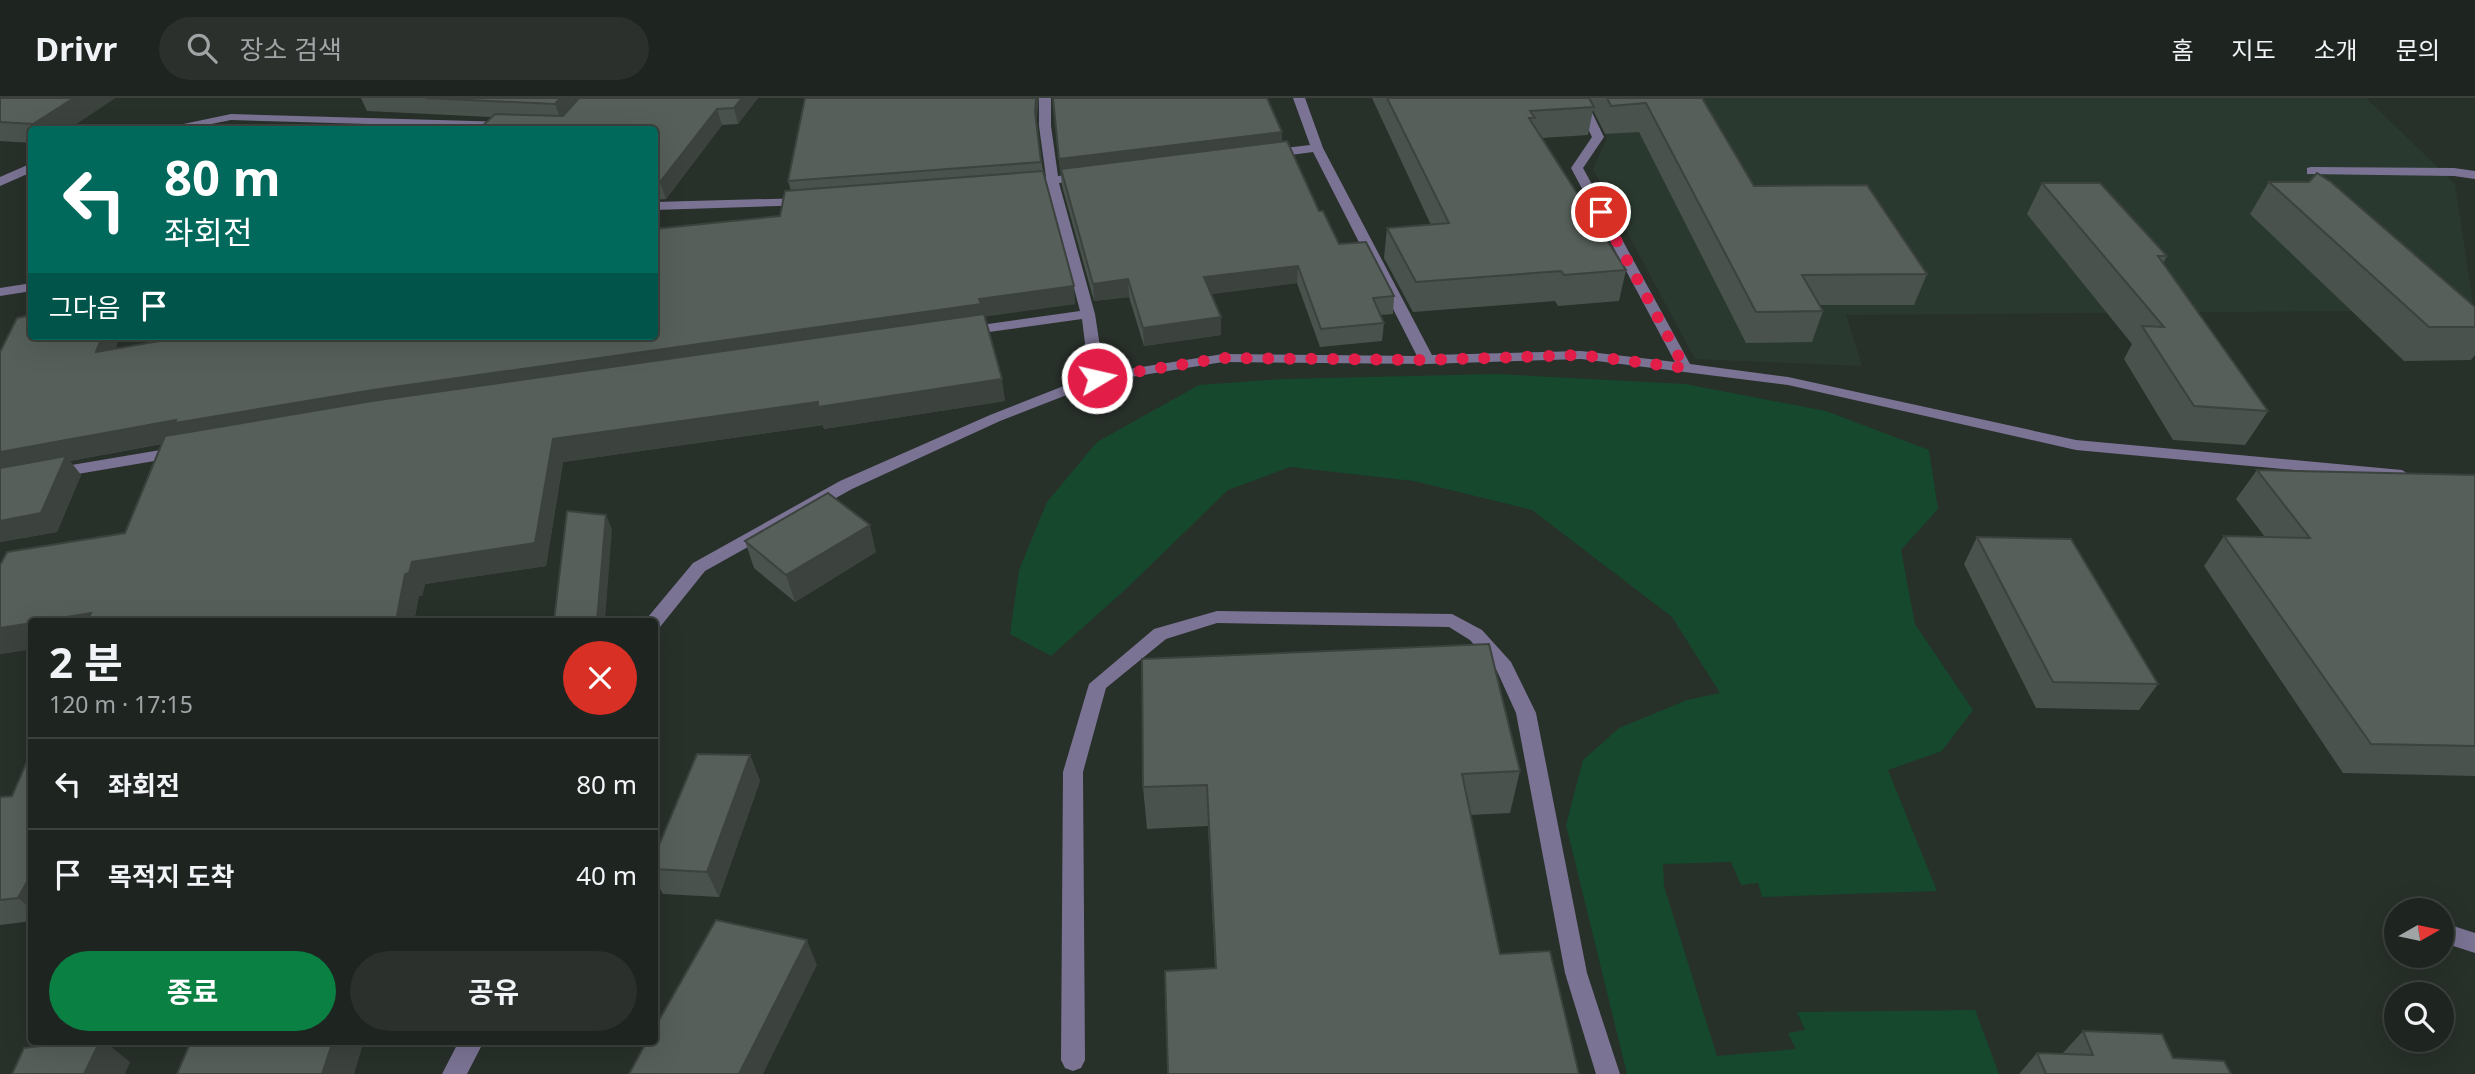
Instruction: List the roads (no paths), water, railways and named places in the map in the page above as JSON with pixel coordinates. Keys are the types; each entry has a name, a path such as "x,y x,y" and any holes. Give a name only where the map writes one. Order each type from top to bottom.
{"street":[{"path":"1045,98 1043,132 1051,181 1088,314 1097,378"},
{"path":"1299,98 1317,148 1427,360"},
{"path":"1579,98 1598,137 1577,168 1685,368"},
{"path":"182,126 231,117 522,125"},
{"path":"1250,156 1317,148"},
{"path":"0,182 28,169"},
{"path":"2311,171 2454,172 2475,176"},
{"path":"1011,185 1104,174"},
{"path":"658,206 813,201"},
{"path":"0,292 28,288"},
{"path":"951,334 1088,314"},
{"path":"657,618 699,567 846,485 995,418 1097,378 1223,358 1427,360 1581,355 1788,382 2076,445 2420,477"},
{"path":"35,476 192,450"},
{"path":"1073,1060 1073,772 1098,684 1160,634 1217,617 1452,621 1476,635 1504,667 1526,713 1576,973 1608,1074"},
{"path":"2454,936 2475,943"},
{"path":"454,1074 470,1045"}]}
